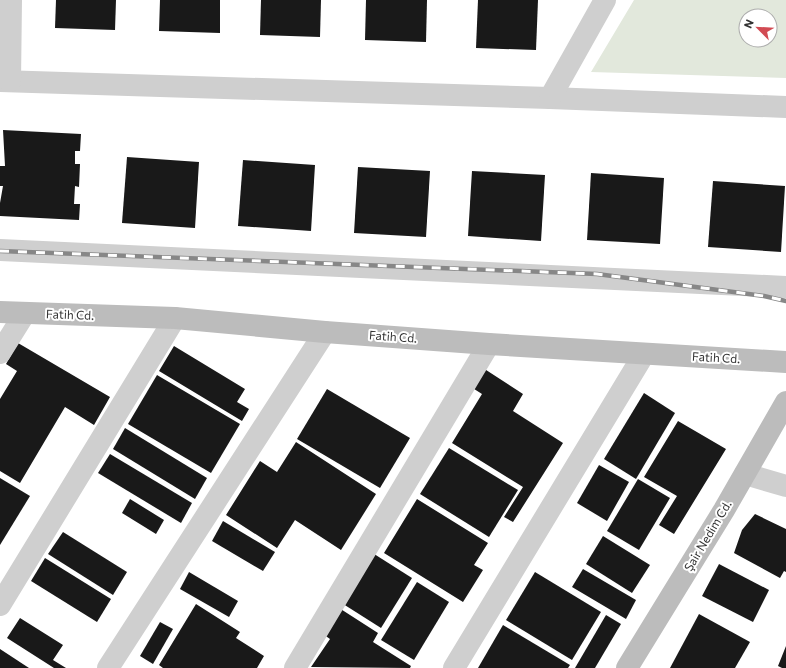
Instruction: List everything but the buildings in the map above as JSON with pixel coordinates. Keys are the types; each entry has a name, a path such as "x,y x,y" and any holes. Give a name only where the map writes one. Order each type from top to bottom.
{"street":[{"path":"11,0 5,81 786,107"},
{"path":"550,98 605,0"},
{"path":"0,250 786,287"},
{"name":"Fatih Cd.","path":"0,312 174,318 325,332 489,344 786,362"},
{"path":"0,353 25,313"},
{"path":"0,605 174,318"},
{"path":"108,668 325,332"},
{"path":"295,668 489,344"},
{"path":"454,668 644,354"},
{"name":"Şair Nedim Cd.","path":"627,668 724,510 786,402"},
{"path":"745,474 786,486"}],"shaded area":[{"path":"634,0 786,0 786,78 591,72"}],"railway":[{"path":"0,251 597,274 764,296 786,301"}]}
